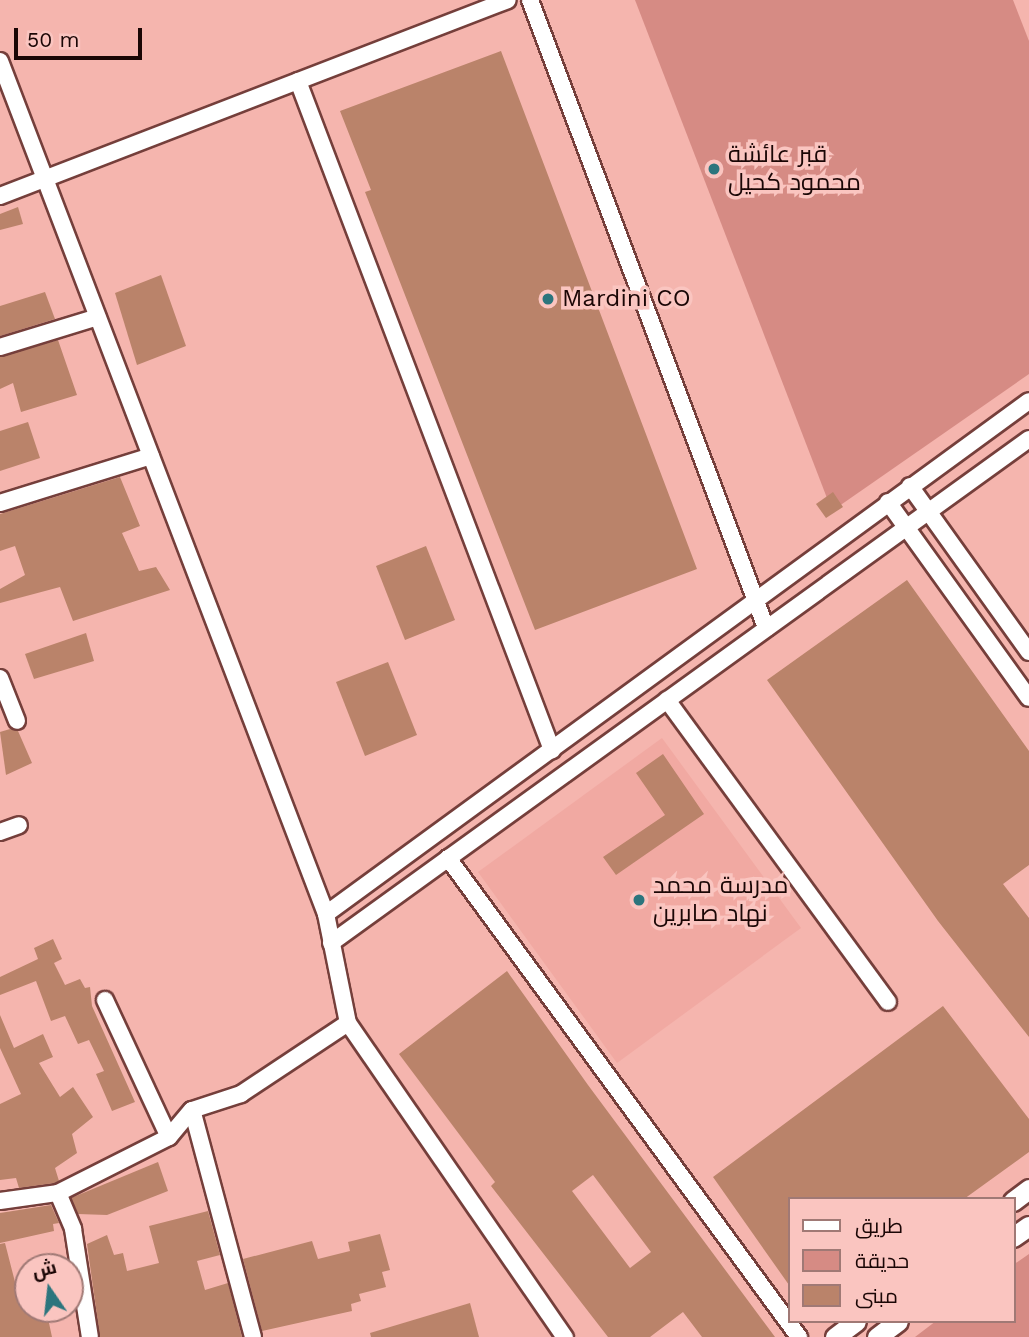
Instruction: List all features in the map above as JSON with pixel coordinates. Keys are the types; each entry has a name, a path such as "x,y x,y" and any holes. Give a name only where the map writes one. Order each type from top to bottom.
{"street":[{"path":"0,196 508,0"},
{"path":"530,0 758,600 766,628"},
{"path":"0,62 326,914 348,1023 565,1337"},
{"path":"298,81 551,750"},
{"path":"0,347 98,317"},
{"path":"326,914 1029,401"},
{"path":"331,943 1029,439"},
{"path":"0,503 151,456"},
{"path":"910,486 1024,634 1029,652"},
{"path":"888,502 1029,698"},
{"path":"0,678 17,721"},
{"path":"667,700 888,1002"},
{"path":"0,832 19,825"},
{"path":"448,858 788,1322"},
{"path":"105,1000 169,1137"},
{"path":"0,1201 58,1193 169,1137 192,1110 241,1094 348,1023"},
{"path":"192,1110 253,1337"},
{"path":"58,1193 73,1229 90,1337"},
{"path":"835,1337 853,1323"},
{"path":"877,1337 895,1323"}],"shaded area":[{"name":"مدرسة محمد نهاد صابرين","path":"662,738 801,928 617,1063 478,872"}],"green space":[{"path":"635,0 1013,0 1029,41 1029,374 832,511"},
{"path":"1029,1254 1029,1337 915,1337 933,1323 1015,1323 1015,1264"}],"building":[{"path":"501,51 697,569 535,630 365,192 371,190 340,111"},
{"path":"18,207 23,224 0,230 0,214"},
{"path":"161,275 186,346 137,365 115,293"},
{"path":"45,292 55,319 0,336 0,306"},
{"path":"58,340 77,395 21,412 13,383 0,389 0,357"},
{"path":"28,422 40,458 0,471 0,431"},
{"path":"120,477 140,526 122,533 139,571 156,567 170,590 73,621 60,587 0,603 0,589 25,575 15,546 0,551 0,514"},
{"path":"833,492 843,507 826,518 816,504"},
{"path":"426,546 455,620 405,640 376,566"},
{"path":"907,580 1029,751 1029,865 1003,884 1029,918 1029,1037 938,921 767,680"},
{"path":"86,633 94,661 34,679 25,654"},
{"path":"388,662 417,735 365,756 336,682"},
{"path":"10,729 18,731 32,763 6,775 0,732"},
{"path":"663,754 704,814 616,875 603,857 665,815 636,773"},
{"path":"53,939 62,959 54,963 65,985 80,979 85,988 90,987 92,1006 135,1102 112,1111 96,1074 104,1071 89,1040 78,1044 65,1016 51,1021 36,981 0,995 0,977 38,959 34,948"},
{"path":"507,971 775,1337 702,1337 683,1312 650,1337 608,1337 491,1186 495,1182 399,1054","holes":["593,1175 651,1252 630,1268 572,1191"]},
{"path":"943,1006 1029,1119 1029,1152 967,1197 788,1197 788,1284 713,1177"},
{"path":"0,1015 14,1048 43,1034 53,1057 39,1063 60,1097 73,1087 93,1117 72,1134 77,1153 55,1168 59,1181 55,1183 19,1188 16,1178 0,1180 0,1104 21,1094 0,1048"},
{"path":"158,1162 168,1191 107,1215 78,1214 71,1198"},
{"path":"51,1205 59,1223 53,1224 54,1231 0,1243 0,1213"},
{"path":"208,1211 220,1255 197,1261 205,1290 228,1283 242,1337 100,1337 87,1244 107,1235 114,1255 123,1253 127,1271 159,1263 149,1226"},
{"path":"380,1234 390,1270 382,1272 386,1287 359,1294 361,1301 351,1304 352,1311 262,1331 243,1259 312,1241 318,1259 350,1251 348,1242"},
{"path":"5,1243 14,1278 14,1323 49,1323 52,1337 0,1337 0,1244"},
{"path":"470,1303 479,1337 371,1337 370,1333"}],"place":[{"name":"قبر عائشة محمود كحيل","path":"714,169"},
{"name":"Mardini CO","path":"548,299"},
{"name":"مدرسة محمد نهاد صابرين","path":"639,900"}]}
